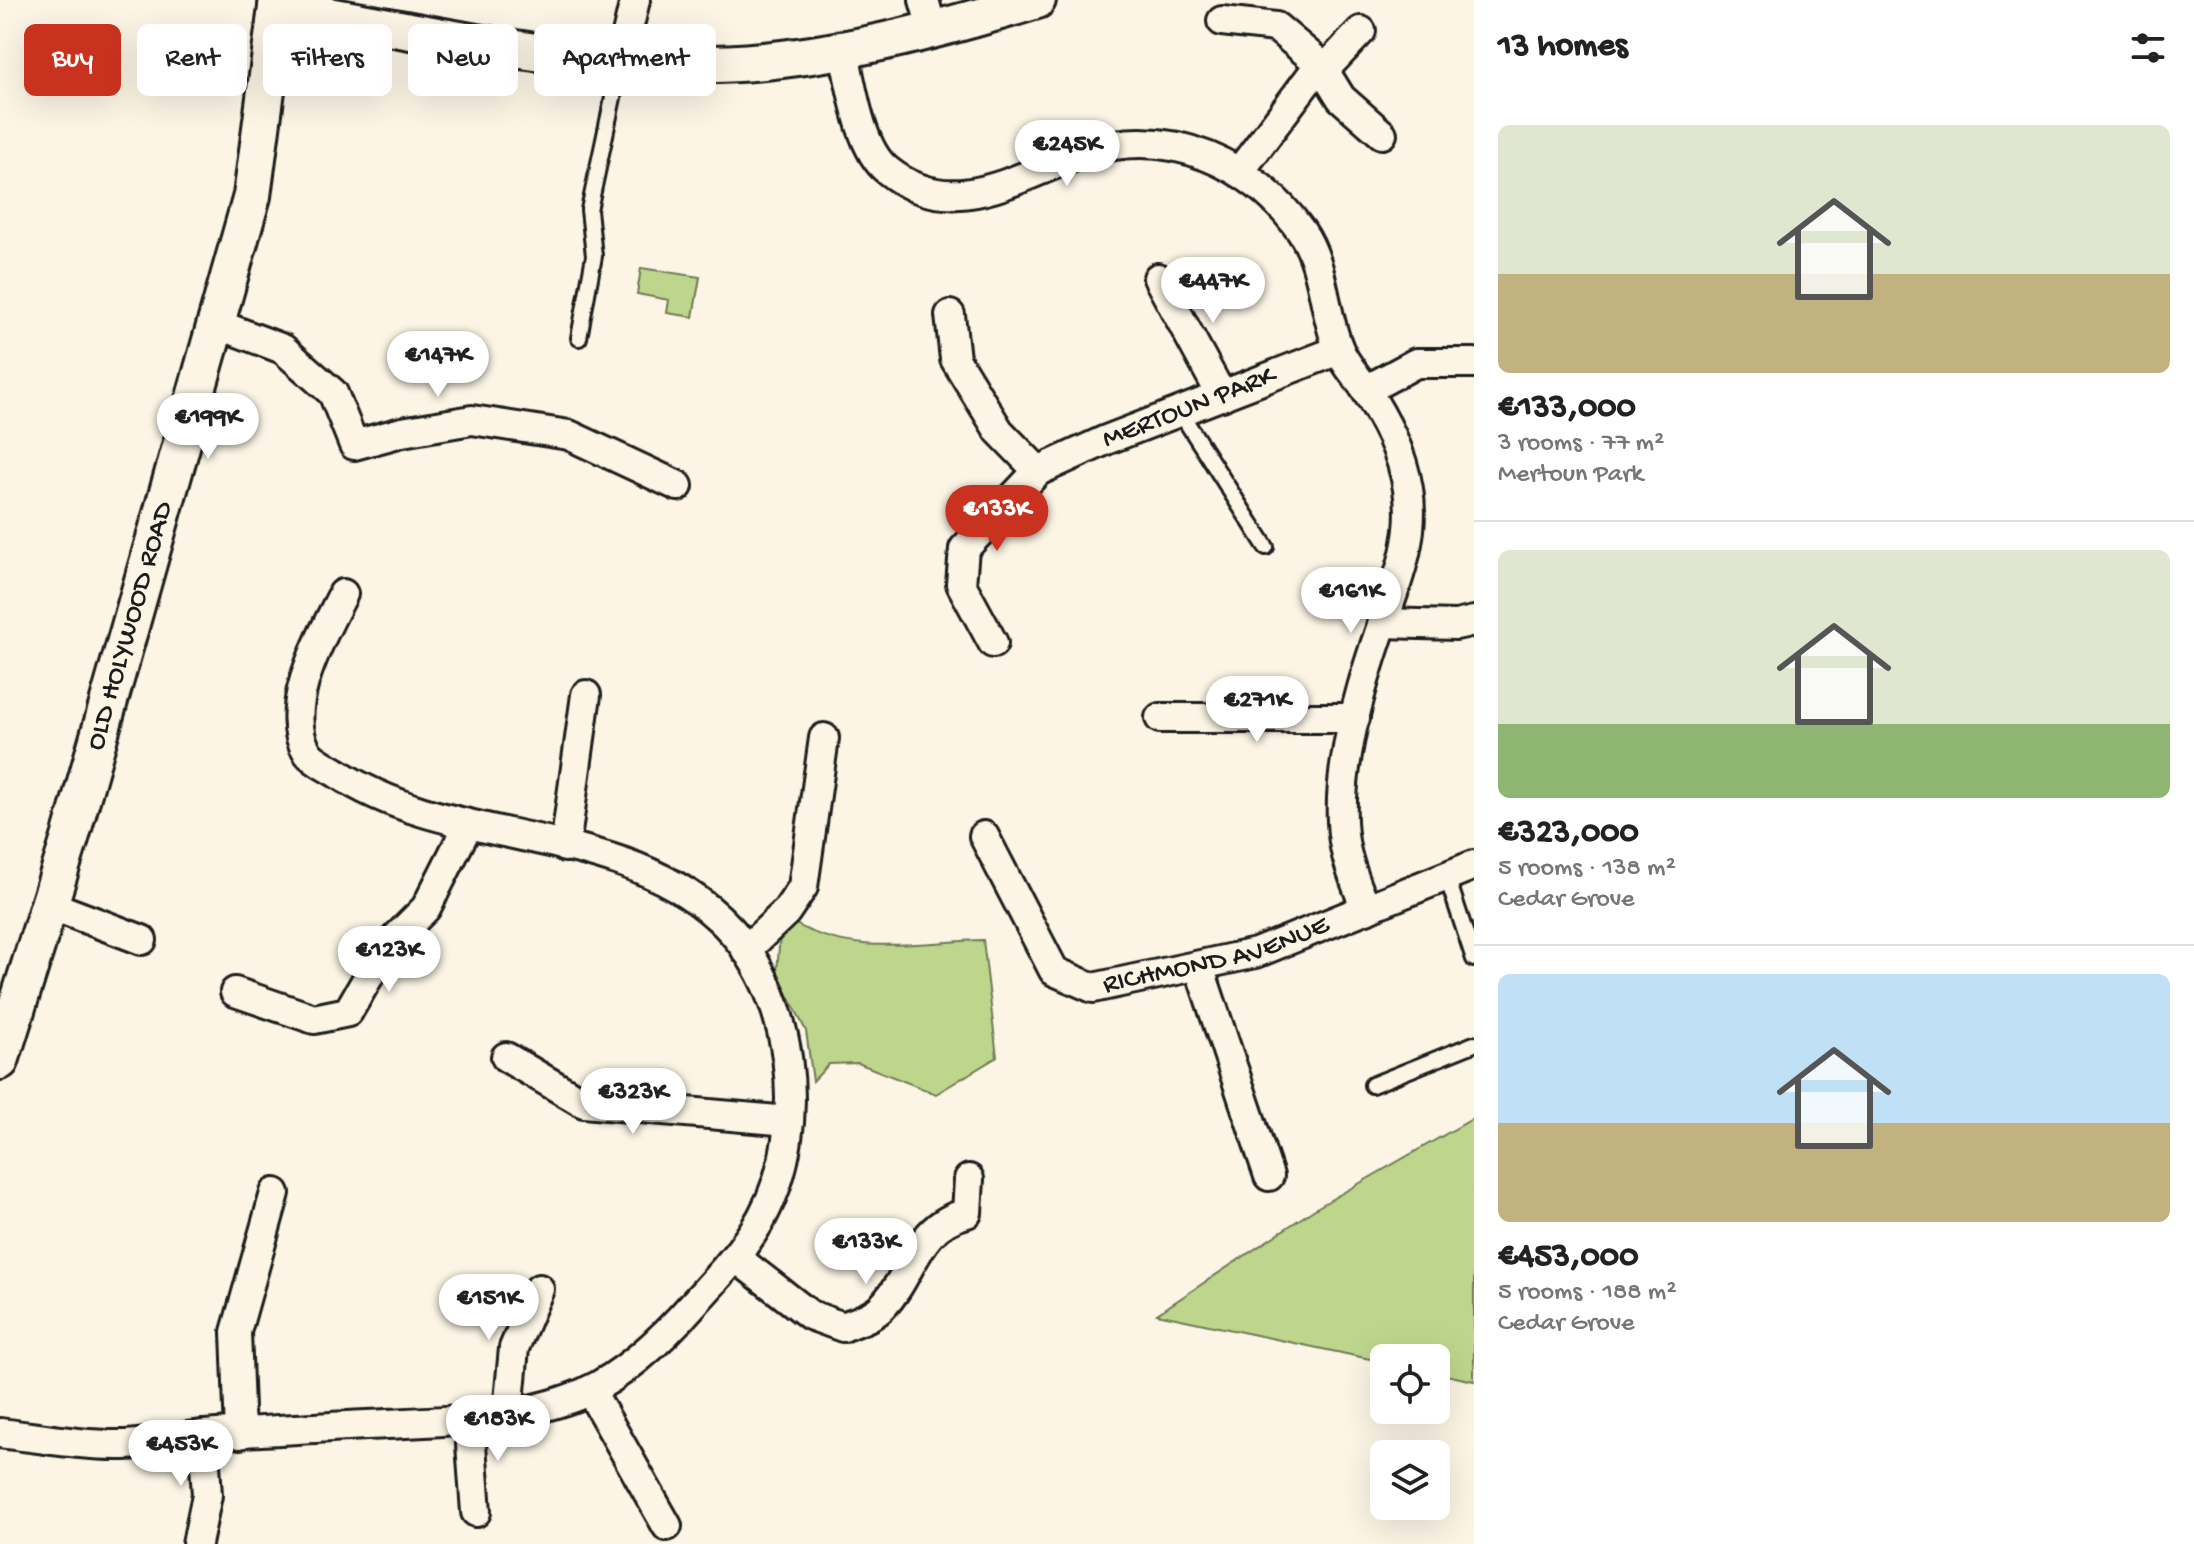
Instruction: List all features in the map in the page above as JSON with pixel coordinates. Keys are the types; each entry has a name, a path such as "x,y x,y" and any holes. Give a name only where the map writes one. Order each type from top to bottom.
{"street":[{"path":"629,24 635,0"},
{"path":"716,61 764,61 843,48 928,14 1037,0"},
{"path":"277,3 534,50"},
{"name":"OLD HOLYWOOD ROAD","path":"0,1061 50,905 252,196 277,3"},
{"path":"1222,21 1276,27 1322,67 1341,98 1382,134"},
{"path":"1240,171 1322,67 1361,31"},
{"path":"843,48 868,143 885,169 933,195 974,194 1090,151 1133,142 1200,152 1240,171 1265,187 1303,234 1320,278 1339,350 1398,444 1409,492 1407,553 1359,692 1344,788 1344,844 1366,909"},
{"path":"1158,278 1222,396"},
{"path":"950,315 955,359 999,431 1038,471"},
{"path":"217,324 283,349 333,393 354,445 472,420 569,435 678,486"},
{"name":"MERTOUN PARK","path":"993,643 961,584 964,549 1038,471 1339,350"},
{"path":"1366,390 1416,363 1474,363"},
{"path":"0,1433 125,1445 203,1435 469,1417 549,1405 590,1390 664,1337 735,1257 764,1214 785,1149 791,1081 776,1004 746,950 721,919 681,888 636,867 468,825 355,785 309,755 298,720 310,658 343,594"},
{"path":"1382,623 1456,625 1474,621"},
{"path":"565,847 586,695"},
{"path":"1160,718 1355,718"},
{"path":"746,950 786,912 803,887 824,738"},
{"path":"235,992 314,1019 348,1012 384,950 426,908 468,825"},
{"name":"RICHMOND AVENUE","path":"984,836 1054,971 1093,988 1256,953 1474,865"},
{"path":"50,905 142,940"},
{"path":"1199,967 1269,1176"},
{"path":"506,1057 584,1103 789,1121"},
{"path":"735,1257 810,1315 843,1327 880,1310 906,1276 920,1243 948,1218 967,1213 969,1179"},
{"path":"240,1434 236,1332 275,1193"},
{"path":"508,1412 514,1348 539,1289"},
{"path":"590,1390 667,1526"},
{"path":"469,1417 476,1512"},
{"path":"197,1544 207,1495 203,1435"}],"lane":[{"path":"579,338 594,256 589,210 613,96"},
{"path":"1180,412 1266,547"},
{"path":"1447,877 1474,959"},
{"path":"1372,1085 1474,1044"}],"green space":[{"path":"641,268 700,277 693,317 667,313 669,300 637,294"},
{"path":"794,923 816,934 863,944 983,940 997,1057 936,1094 858,1063 829,1064 813,1081 806,1031 777,972 780,935"},
{"path":"1474,1118 1474,1381 1450,1376 1450,1344 1370,1344 1370,1359 1157,1314 1318,1207"}]}
